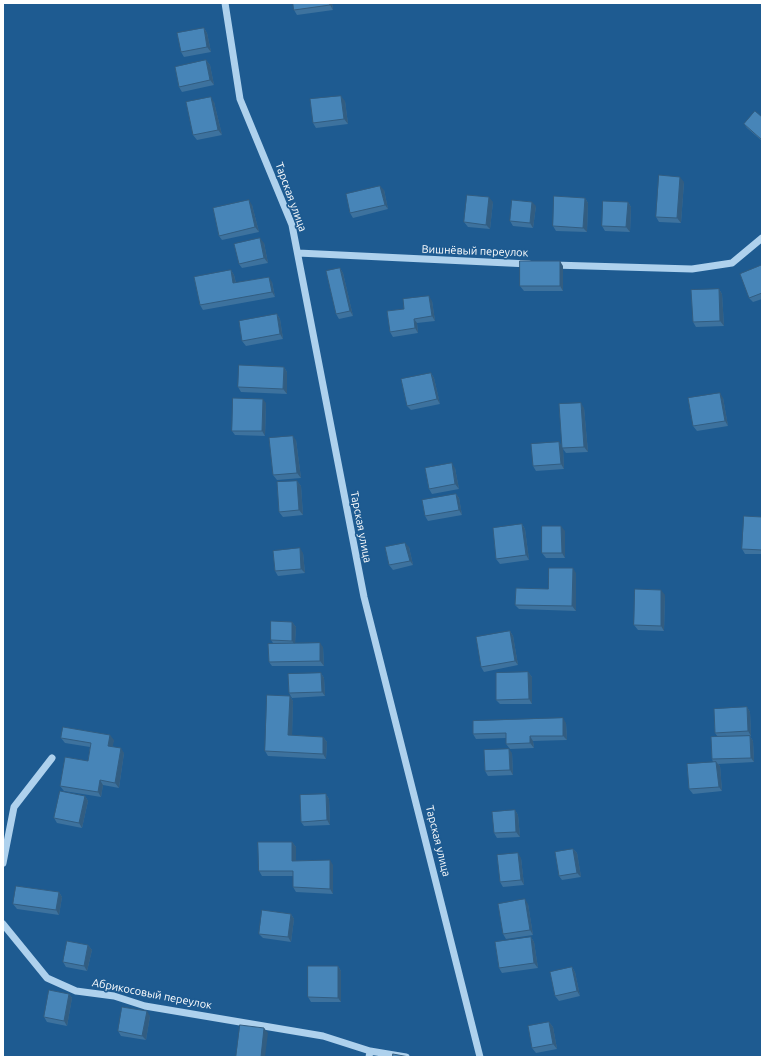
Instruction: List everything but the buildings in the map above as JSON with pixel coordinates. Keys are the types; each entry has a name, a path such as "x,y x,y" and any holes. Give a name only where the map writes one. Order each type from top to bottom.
{"street":[{"name":"Тарская улица","path":"225,3 240,99 292,225 364,597 480,1057"},
{"name":"Вишнёвый переулок","path":"543,265 692,269 732,262 762,238"},
{"name":"Вишнёвый переулок","path":"298,253 535,265"},
{"path":"3,862 14,807 52,758"},
{"name":"Абрикосовый переулок","path":"3,924 47,978 76,991 114,996 145,1006 323,1036 370,1054 406,1057"}]}
